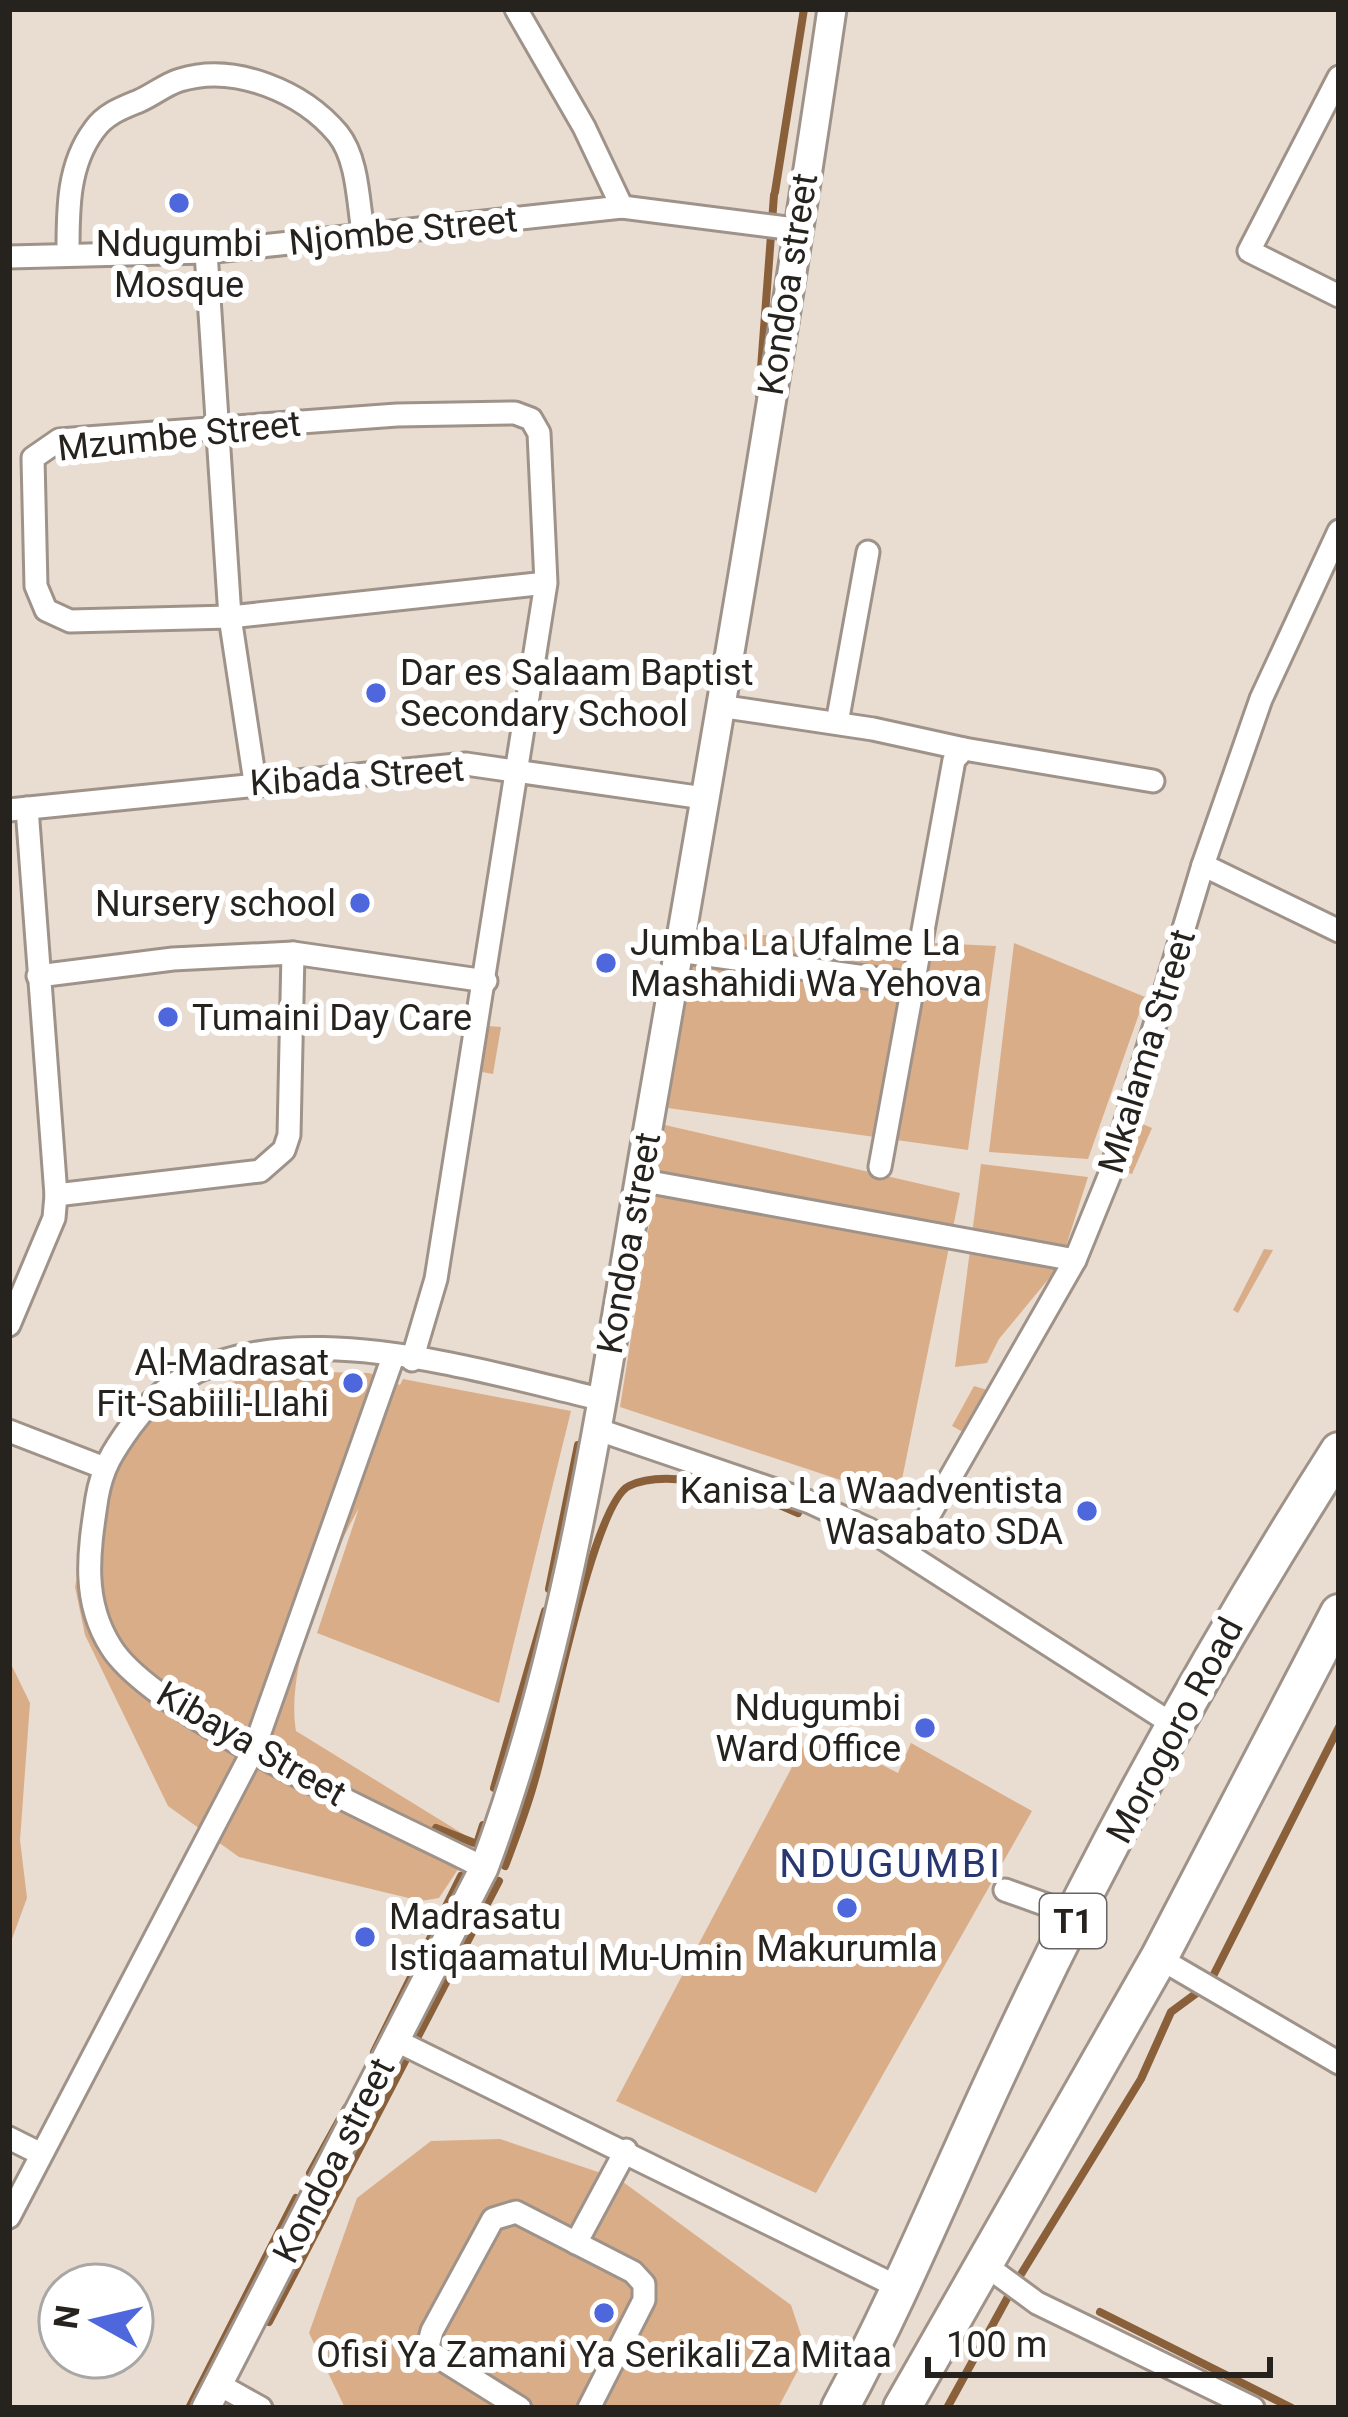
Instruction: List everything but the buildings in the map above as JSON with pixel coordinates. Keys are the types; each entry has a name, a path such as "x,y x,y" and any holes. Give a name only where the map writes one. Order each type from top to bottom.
{"highway":[{"name":"Morogoro Road","path":"840,2408 902,2289 1006,2053 1072,1922 1236,1612 1339,1451"},
{"name":"T1","path":"902,2408 1159,1958 1339,1613"}],"street":[{"path":"516,9 584,127 622,207"},
{"name":"Kondoa street","path":"212,2396 484,1868 528,1739 596,1429 832,9"},
{"path":"68,255 68,203 78,160 95,128 116,110 180,80 219,74 302,102 340,137 353,170 363,232"},
{"path":"1339,77 1249,251 1339,296"},
{"name":"Njombe Street","path":"9,257 206,253 363,232 622,207 795,230"},
{"path":"206,253 230,617 254,782"},
{"name":"Mzumbe Street","path":"9,2217 254,1749 436,1279 546,583 539,433 531,419 514,413 218,427 45,446 33,458 36,586 46,610 70,621 230,617 546,583"},
{"name":"Mkalama Street","path":"909,1550 1075,1260 1110,1174 1203,865 1269,679 1333,561 1339,531"},
{"path":"837,723 868,552"},
{"path":"719,706 1153,781"},
{"path":"880,1167 916,984 948,781 964,748"},
{"name":"Kibada Street","path":"18,809 415,766 518,768 704,798"},
{"path":"9,1325 54,1218 56,1195 18,809"},
{"path":"1203,865 1339,931"},
{"path":"678,951 916,984"},
{"path":"38,976 173,959 293,953 486,981"},
{"path":"56,1195 235,1178 275,1161 289,1135 293,953"},
{"path":"638,1180 1075,1260"},
{"name":"Kibaya Street","path":"484,1868 169,1703 112,1649 90,1600 88,1557 102,1467 146,1405 172,1381 267,1349 403,1358 601,1399"},
{"path":"596,1429 810,1502 909,1550 1177,1727"},
{"path":"9,1431 102,1467"},
{"path":"1005,1890 1058,1909 1072,1922"},
{"path":"1159,1958 1339,2063"},
{"path":"395,2040 902,2289"},
{"path":"9,2138 40,2154"},
{"path":"576,2243 626,2150"},
{"path":"520,2408 434,2358 427,2342 493,2218 502,2212 516,2212 633,2272 644,2284 644,2300 589,2408"},
{"path":"985,2264 1037,2303 1248,2407"},
{"path":"212,2396 261,2408"}],"shaded area":[{"path":"696,932 996,946 968,1150 668,1108"},
{"path":"1014,943 1145,997 1088,1159 989,1152"},
{"path":"488,1026 501,1027 493,1074 482,1072"},
{"path":"1133,1120 1152,1128 1132,1174 1121,1171"},
{"path":"665,1125 960,1193 898,1499 620,1407"},
{"path":"981,1164 1088,1177 1060,1265 999,1339 987,1363 955,1367"},
{"path":"1264,1249 1273,1250 1238,1313 1233,1310"},
{"path":"273,1371 369,1373 400,1385 403,1379 571,1411 499,1703 317,1633 359,1508 323,1586 303,1647 294,1706 296,1731 476,1842 439,1898 421,1901 239,1857 168,1806 85,1635 75,1587 93,1501 127,1433 176,1397"},
{"path":"974,1386 987,1390 963,1432 952,1426"},
{"path":"9,1660 30,1703 20,1840 27,1898 9,1947"},
{"name":"Makurumla","path":"812,1729 898,1773 911,1743 1032,1811 816,2193 616,2101"},
{"path":"500,2139 619,2179 791,2305 807,2353 778,2408 345,2408 309,2333 357,2198 431,2141"}],"waterway":[{"path":"775,192 804,9"},
{"path":"759,395 774,195"},
{"path":"549,1589 578,1445"},
{"path":"505,1866 532,1790 587,1573 615,1501 629,1486 668,1479 738,1491 798,1513"},
{"path":"494,1788 545,1611"},
{"path":"947,2408 1015,2284 1141,2079 1171,2012 1209,1984 1339,1727"},
{"path":"436,1828 477,1844 483,1825"},
{"path":"374,2052 461,1876"},
{"path":"269,2322 499,1881"},
{"path":"310,2173 346,2108"},
{"path":"189,2408 296,2198"},
{"path":"1100,2312 1292,2408"}],"place":[{"name":"Ndugumbi Mosque","path":"179,203"},
{"name":"Dar es Salaam Baptist Secondary School","path":"376,693"},
{"name":"Nursery school","path":"360,903"},
{"name":"Jumba La Ufalme La Mashahidi Wa Yehova","path":"606,963"},
{"name":"Tumaini Day Care","path":"168,1017"},
{"name":"Al-Madrasat Fit-Sabiili-Llahi","path":"353,1383"},
{"name":"Kanisa La Waadventista Wasabato SDA","path":"1087,1511"},
{"name":"Ndugumbi Ward Office","path":"925,1728"},
{"name":"Makurumla","path":"847,1908"},
{"name":"Madrasatu Istiqaamatul Mu-Umin","path":"365,1937"},
{"name":"Ofisi Ya Zamani Ya Serikali Za Mitaa","path":"604,2313"}],"district":[{"name":"NDUGUMBI","path":"891,1863"}]}
